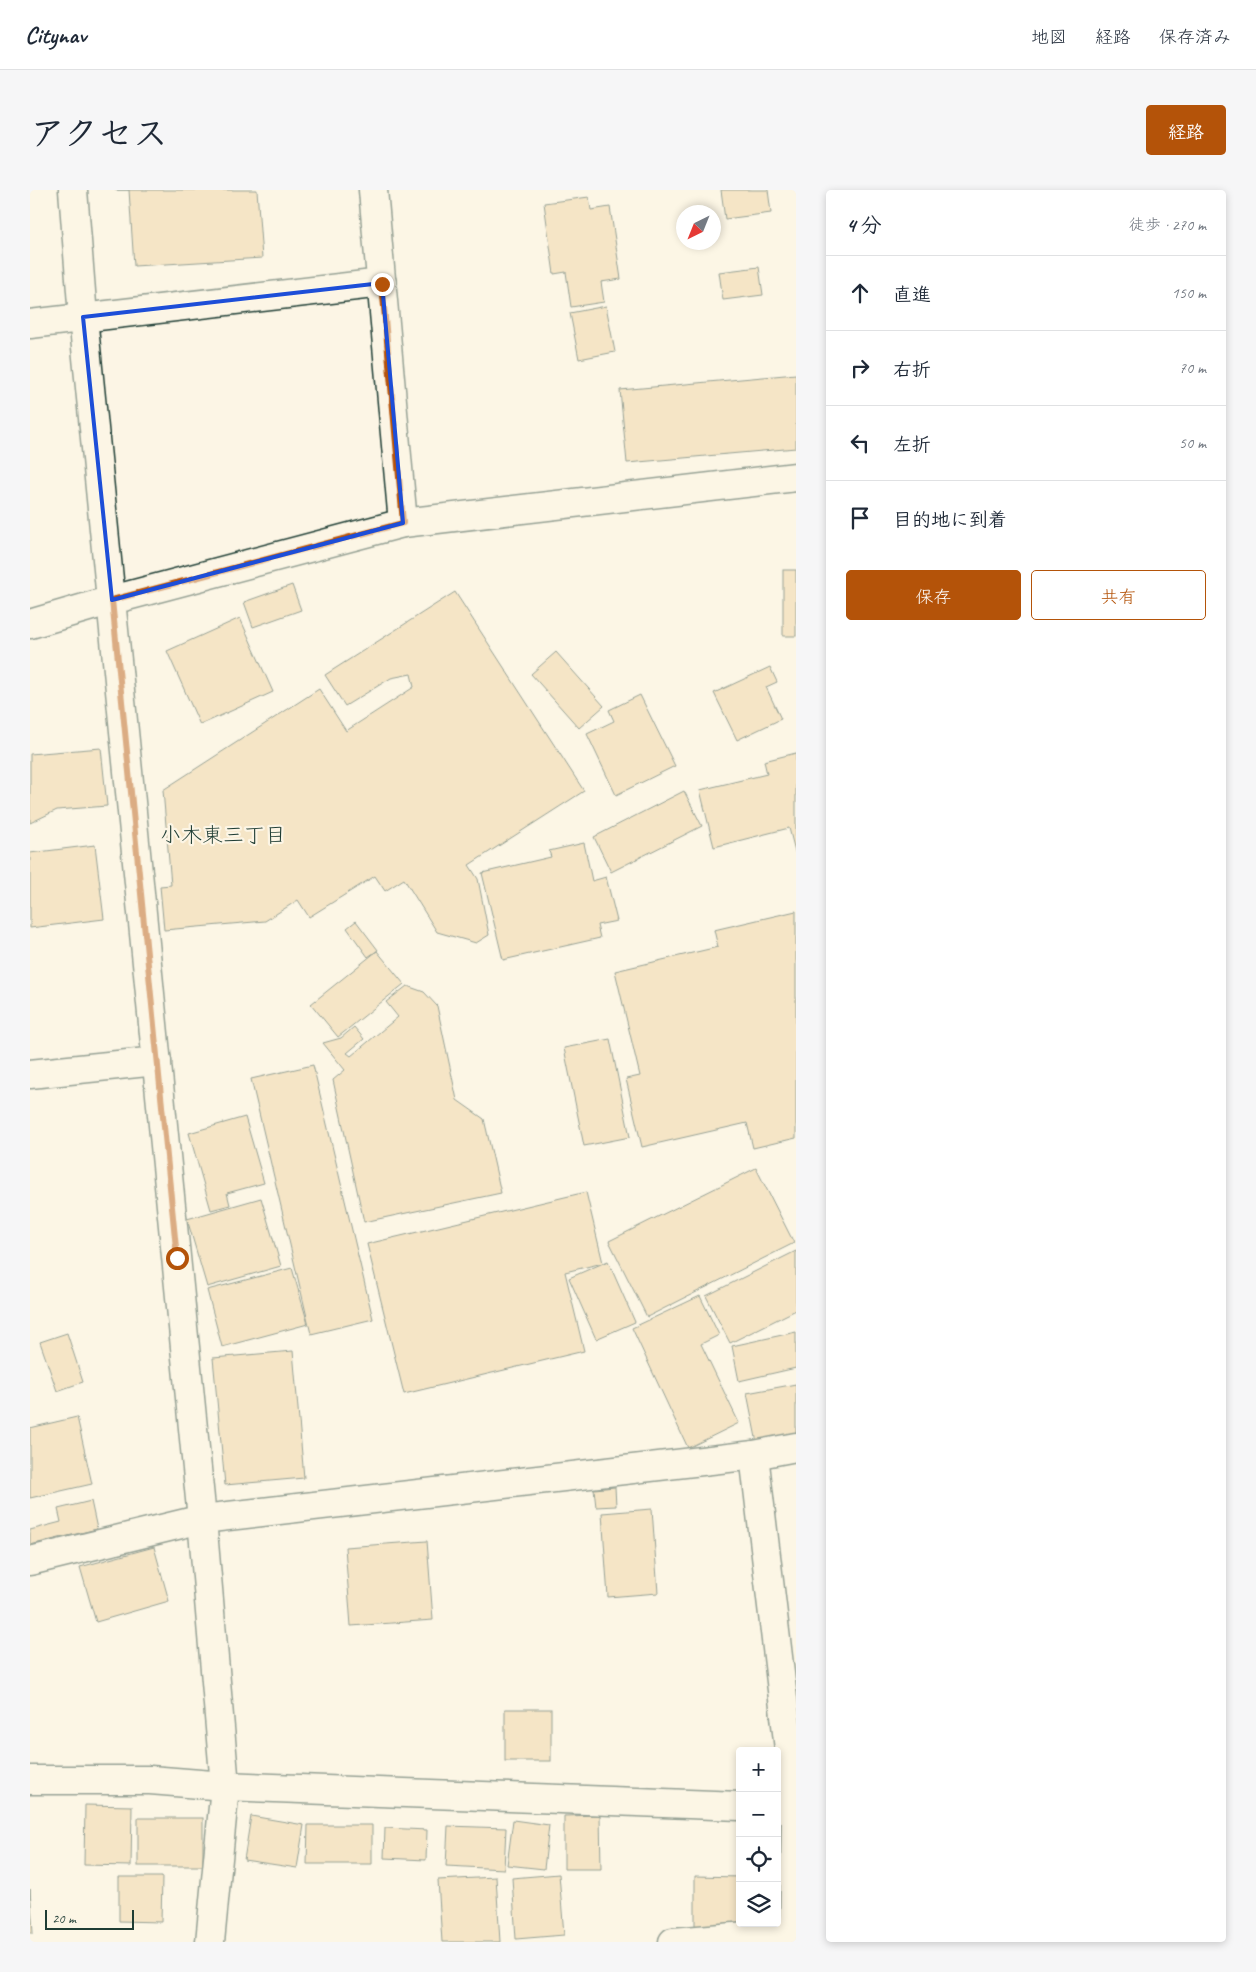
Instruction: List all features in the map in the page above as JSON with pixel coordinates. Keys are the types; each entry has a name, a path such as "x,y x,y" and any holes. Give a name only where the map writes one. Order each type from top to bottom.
{"street":[{"path":"73,190 83,317 202,1519 224,1786 210,1942"},
{"path":"373,190 403,523"},
{"path":"30,324 382,284"},
{"path":"30,624 112,600 403,523 796,477"},
{"path":"30,1074 158,1061"},
{"path":"30,1561 202,1519 754,1455 796,1448"},
{"path":"674,1942 794,1935 796,1808 754,1455"},
{"path":"30,1780 150,1780 224,1786 736,1806"},
{"path":"781,1808 796,1808"}],"highlighted area":[{"path":"382,283 403,523 112,600 83,317"}],"building":[{"path":"129,190 257,190 262,258 134,266"},
{"path":"721,190 768,190 771,213 725,219"},
{"path":"589,197 591,210 610,207 621,279 601,282 604,302 571,307 566,272 554,274 544,203"},
{"path":"759,267 763,295 723,300 719,272"},
{"path":"606,306 615,352 579,359 570,313"},
{"path":"796,374 796,448 627,463 620,390"},
{"path":"783,570 796,570 796,636 783,636"},
{"path":"292,585 301,610 253,627 244,602"},
{"path":"455,592 584,791 469,865 478,879 489,935 476,943 437,932 404,879 385,891 375,876 309,917 298,900 265,921 164,930 160,886 171,885 163,790 319,689 346,731 414,687 411,674 391,678 345,706 325,675"},
{"path":"240,618 273,692 200,725 167,651"},
{"path":"556,652 604,706 579,728 531,674"},
{"path":"770,667 777,682 766,687 781,719 737,740 714,693"},
{"path":"640,695 675,766 616,795 587,734 614,721 609,710"},
{"path":"101,748 107,806 57,810 30,823 30,754"},
{"path":"796,753 796,855 789,828 714,847 700,790 767,774 764,761"},
{"path":"684,791 702,826 611,872 594,837"},
{"path":"584,843 592,881 606,877 617,921 597,925 600,938 503,960 482,873 551,857 549,851"},
{"path":"95,845 104,919 30,928 30,853"},
{"path":"796,911 796,1138 753,1148 747,1123 642,1147 626,1079 640,1076 615,971 718,947 714,930"},
{"path":"356,921 378,950 368,957 347,928"},
{"path":"377,951 404,984 338,1037 311,1004"},
{"path":"407,986 424,992 437,1006 457,1100 484,1119 501,1193 364,1222 333,1080 345,1070 323,1043 341,1038 354,1027 364,1039 347,1053 351,1056 398,1017 386,1002"},
{"path":"610,1039 630,1137 584,1146 564,1048"},
{"path":"313,1065 373,1319 311,1334 251,1079"},
{"path":"245,1117 264,1183 227,1193 230,1205 211,1210 189,1133"},
{"path":"756,1168 794,1243 647,1317 609,1241"},
{"path":"586,1192 603,1263 565,1272 584,1351 404,1394 367,1244"},
{"path":"261,1198 281,1266 207,1287 187,1219"},
{"path":"796,1251 796,1310 730,1343 706,1296"},
{"path":"608,1261 635,1322 596,1339 569,1278"},
{"path":"292,1268 308,1324 222,1347 207,1290"},
{"path":"700,1296 719,1335 701,1344 739,1423 688,1448 632,1328"},
{"path":"796,1332 796,1368 739,1381 732,1346"},
{"path":"67,1333 83,1382 57,1391 40,1342"},
{"path":"293,1351 304,1478 225,1485 213,1358"},
{"path":"796,1384 796,1436 757,1443 747,1393"},
{"path":"77,1417 92,1484 30,1498 30,1428"},
{"path":"615,1487 616,1506 596,1507 594,1489"},
{"path":"91,1501 97,1529 30,1545 30,1530 61,1522 58,1509"},
{"path":"652,1509 658,1593 608,1597 602,1513"},
{"path":"427,1541 433,1620 351,1626 345,1547"},
{"path":"154,1547 169,1601 96,1622 80,1567"},
{"path":"505,1709 551,1709 551,1761 505,1761"},
{"path":"85,1805 132,1806 131,1866 84,1865"},
{"path":"600,1815 601,1869 564,1869 564,1816"},
{"path":"251,1816 304,1825 297,1868 244,1860"},
{"path":"138,1818 203,1818 203,1866 138,1866"},
{"path":"513,1820 549,1825 544,1869 507,1865"},
{"path":"308,1825 372,1825 372,1864 307,1864"},
{"path":"448,1826 506,1828 504,1869 446,1866"},
{"path":"385,1828 427,1830 426,1860 384,1858"},
{"path":"559,1874 564,1935 516,1939 512,1878"},
{"path":"695,1876 736,1877 736,1923 695,1927"},
{"path":"119,1877 162,1877 161,1922 119,1921"},
{"path":"496,1877 500,1942 442,1942 438,1880"},
{"path":"30,1889 33,1933 30,1933"}],"district":[{"name":"小木東三丁目","path":"223,835"}],"route":[{"path":"177,1258 112,600 403,523 382,284"}]}
